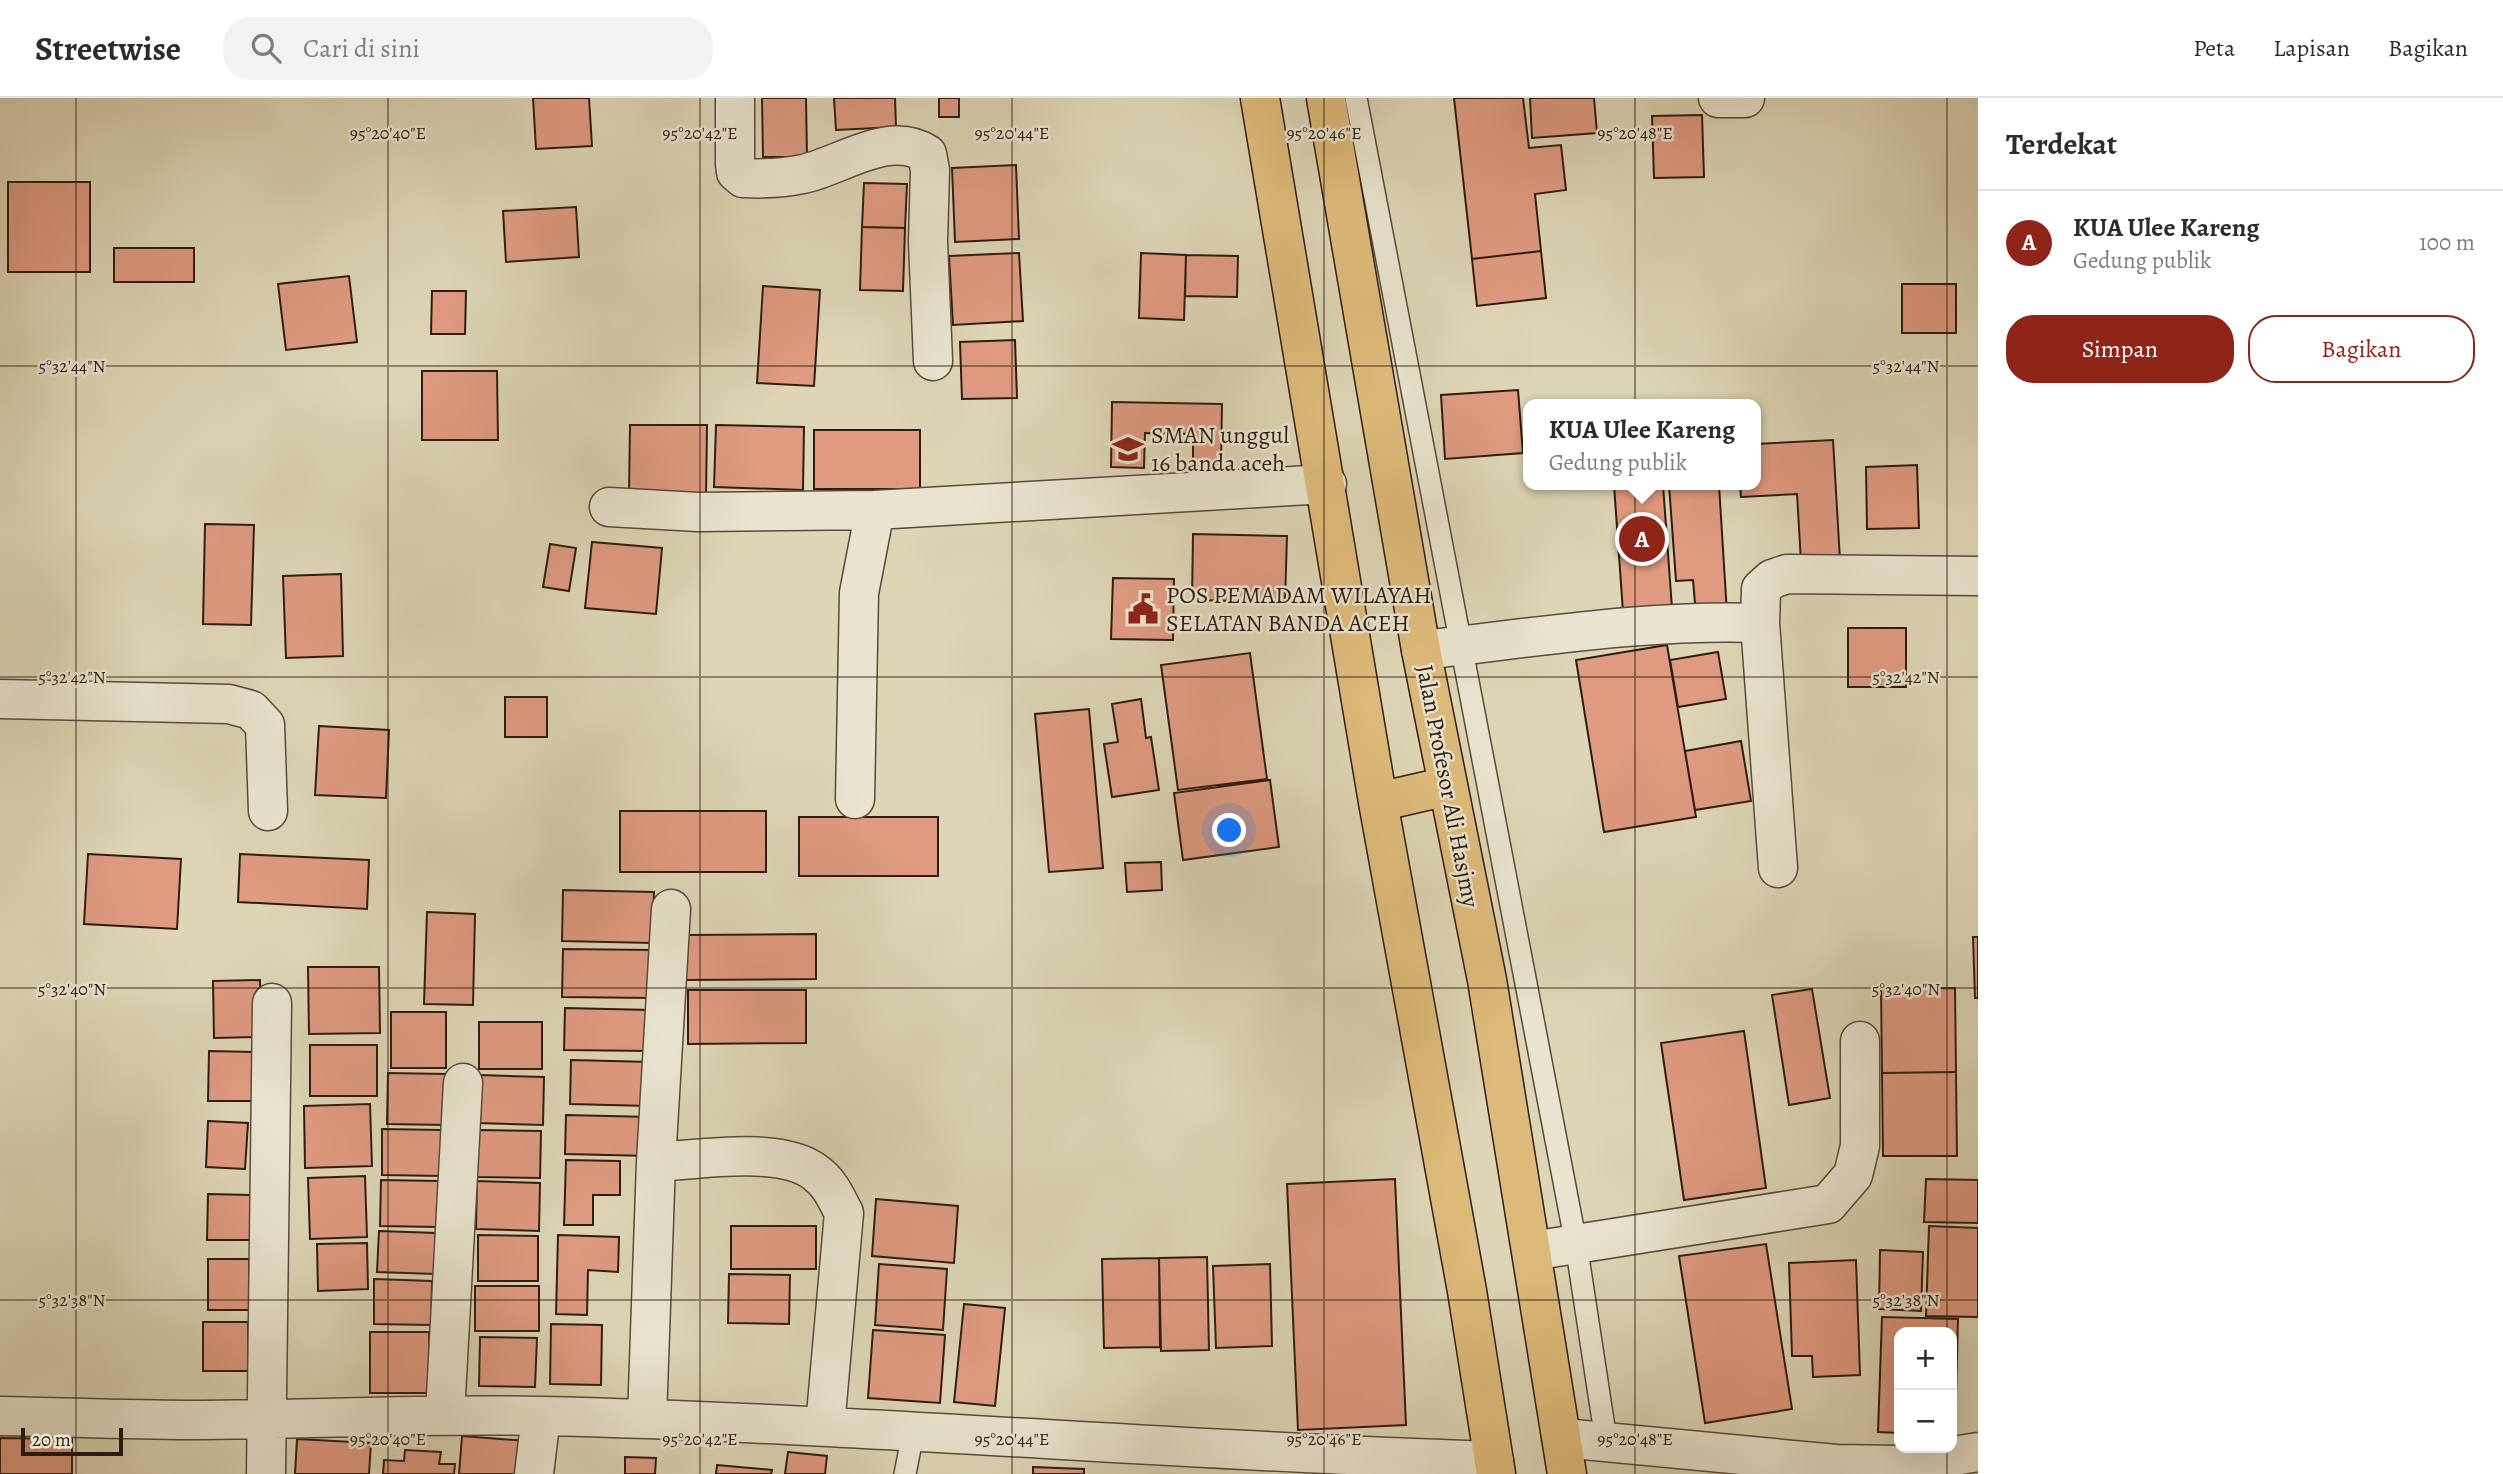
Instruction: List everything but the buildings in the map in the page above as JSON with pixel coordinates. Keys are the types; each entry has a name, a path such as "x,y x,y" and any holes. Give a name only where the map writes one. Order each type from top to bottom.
{"main road":[{"path":"1260,98 1327,484 1378,802 1467,1291 1495,1468"},
{"name":"Jalan Profesor Ali Hasjmy","path":"1326,98 1421,650 1487,980 1565,1456"},
{"path":"1378,802 1448,786"}],"street":[{"path":"735,98 735,164 736,172 743,178 803,174 871,150 904,145 915,147 927,154 930,170 928,242 933,361"},
{"path":"1718,98 1745,98"},
{"path":"609,508 698,512 874,510 1327,484"},
{"path":"855,799 859,593 874,510"},
{"path":"1778,868 1760,623 1761,589 1772,579 1787,574 1978,576"},
{"path":"1421,650 1710,621 1760,623"},
{"path":"0,699 229,704 251,710 265,725 268,811"},
{"path":"647,1419 656,1162 671,909"},
{"path":"266,1474 272,1003"},
{"path":"1532,1251 1828,1204 1853,1175 1860,1146 1860,1041"},
{"path":"445,1414 463,1083"},
{"path":"656,1162 755,1157 789,1160 815,1171 832,1189 844,1213 825,1426"},
{"path":"0,1416 188,1420 445,1414 647,1419 825,1426 913,1433 951,1432 1103,1459 1495,1468"},
{"path":"534,1474 541,1416"},
{"path":"1565,1456 1606,1440 1687,1461 1900,1465 1978,1452"}],"lane":[{"path":"1356,98 1389,279 1463,645 1508,903 1576,1244 1606,1440"},
{"path":"905,1474 913,1433"}],"place":[{"name":"SMAN unggul 16 banda aceh","path":"1128,449"},
{"name":"KUA Ulee Kareng","path":"1642,539"},
{"name":"POS PEMADAM WILAYAH SELATAN BANDA ACEH","path":"1143,609"}]}
